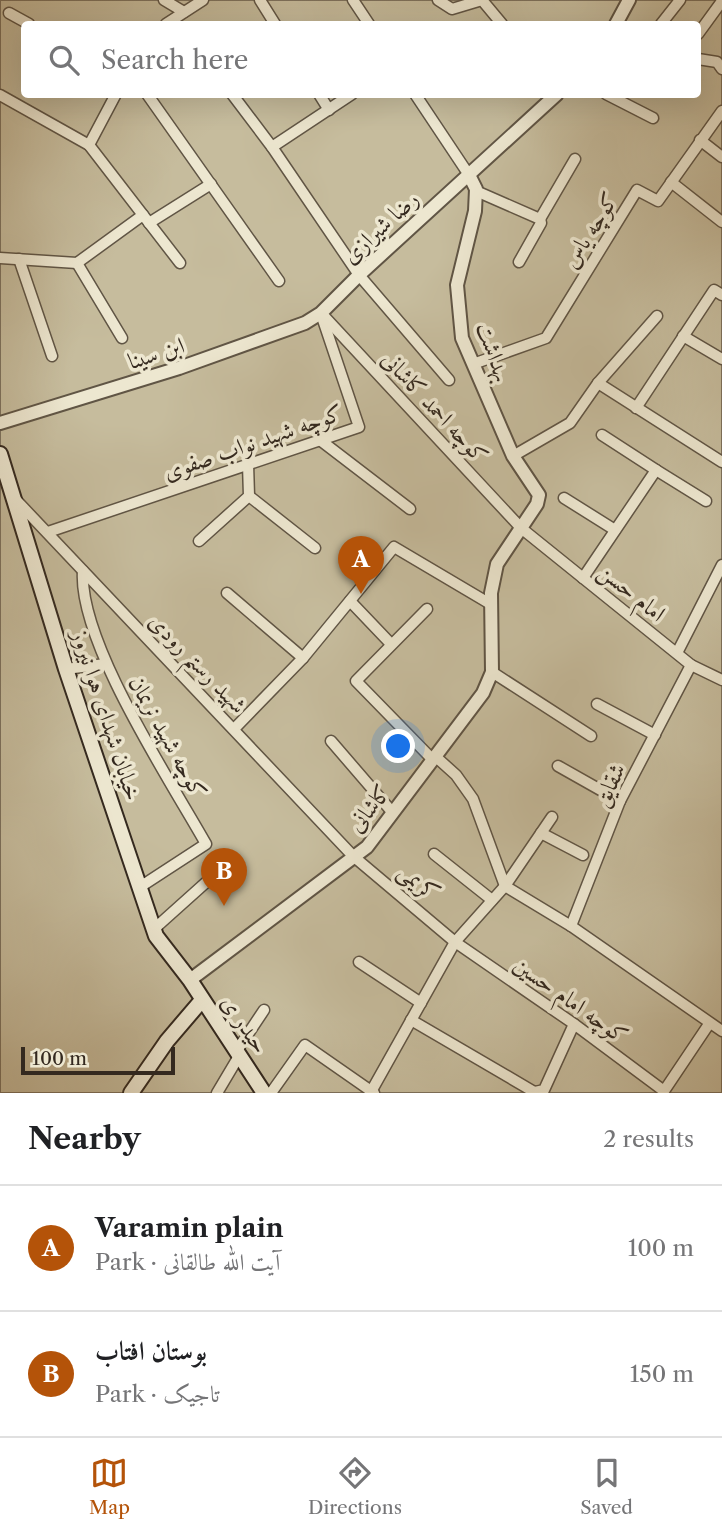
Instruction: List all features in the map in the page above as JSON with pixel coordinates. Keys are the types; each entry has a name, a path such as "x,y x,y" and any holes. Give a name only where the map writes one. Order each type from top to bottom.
{"main road":[{"name":"خیابان شهدای هوا نیروز","path":"0,454 66,669 154,929 190,980"},
{"name":"حیدر ی","path":"190,980 264,1093"},
{"path":"131,1093 167,1041 202,1000"}],"street":[{"path":"164,0 184,12"},
{"path":"175,21 203,0"},
{"path":"260,0 273,21"},
{"path":"438,0 452,9 482,0 500,21"},
{"path":"618,21 629,0"},
{"path":"662,21 680,0"},
{"path":"356,1 367,21"},
{"path":"701,30 722,1"},
{"path":"9,12 24,21"},
{"path":"701,59 717,62 722,69"},
{"path":"0,95 89,145 180,263"},
{"path":"89,145 114,98"},
{"path":"150,98 279,281"},
{"path":"235,98 272,147 359,275 449,380"},
{"path":"322,98 329,110"},
{"path":"272,147 346,98"},
{"path":"418,98 469,175"},
{"name":"رضا شیرازی","path":"321,313 553,98"},
{"path":"614,98 653,118"},
{"name":"کوچه یاس","path":"473,365 546,338 637,190 658,201 722,111"},
{"path":"700,140 722,157"},
{"path":"519,262 575,159"},
{"name":"بهداشت","path":"469,175 475,191 475,211 466,235 457,285 462,338 513,456 539,495 537,504 521,528"},
{"path":"671,182 722,222"},
{"path":"0,258 77,263 146,219 211,184"},
{"path":"475,191 540,219"},
{"path":"19,259 52,356"},
{"path":"77,263 122,338"},
{"path":"636,408 714,290 722,295"},
{"name":"ابن سینا","path":"0,423 180,368 305,323 321,313"},
{"name":"کوچه شهید نواب صفوی","path":"48,532 359,427 321,313"},
{"name":"کوچه احمد کاشانی","path":"321,313 521,528"},
{"path":"513,456 570,424 598,383 657,316"},
{"path":"683,336 722,359"},
{"path":"598,383 722,462"},
{"path":"602,435 706,501"},
{"path":"320,440 410,509"},
{"path":"200,541 249,496 248,464"},
{"path":"583,578 656,470"},
{"path":"249,496 315,548"},
{"name":"شهید رستم رودی","path":"14,498 353,856"},
{"path":"564,498 615,530"},
{"name":"امام حسن","path":"521,528 691,665 722,680"},
{"name":"کاشانی","path":"190,980 368,847 483,693 492,672 492,605 497,564 521,528"},
{"path":"234,729 303,658 394,547 492,605"},
{"path":"677,653 722,565"},
{"name":"کوچه شهید نریمان","path":"83,571 82,587 105,664 206,844 140,887"},
{"path":"227,593 303,658"},
{"path":"350,601 391,644"},
{"path":"427,609 356,681 376,704 456,775 473,799 505,886 571,926 722,1031"},
{"path":"66,669 105,664"},
{"name":"شقایق","path":"571,926 620,801 691,665"},
{"path":"492,672 591,736"},
{"path":"597,704 655,735"},
{"path":"331,741 394,813"},
{"path":"558,766 620,801"},
{"path":"271,1093 305,1045 373,1092 455,942 505,886 552,817"},
{"path":"541,833 583,855"},
{"path":"434,854 492,900"},
{"name":"کریمی","path":"353,856 455,942"},
{"path":"154,929 212,877"},
{"name":"کوچه امام حسین","path":"455,942 574,1024 664,1091 709,1024"},
{"path":"359,962 421,1003"},
{"path":"217,1093 264,1010"},
{"path":"411,1020 536,1093 544,1090 574,1024"}],"shaded area":[{"path":"0,0 722,0 722,1093 0,1093"}],"place":[{"name":"Varamin plain","path":"361,594"},
{"name":"بوستان افتاب","path":"224,906"}]}
